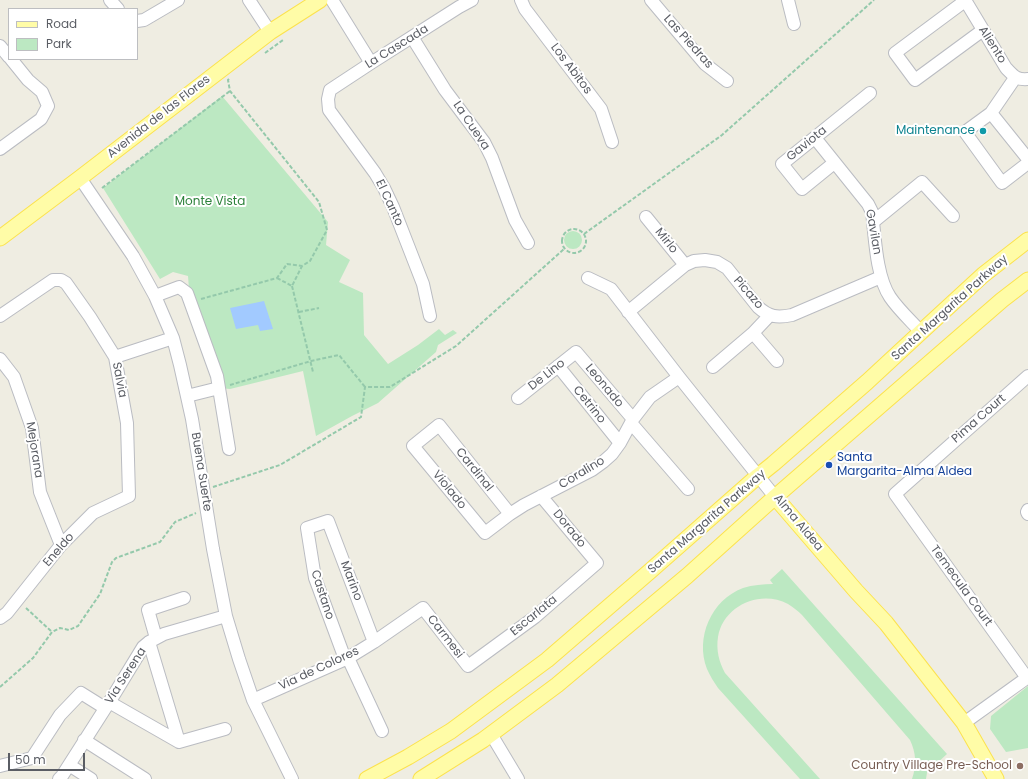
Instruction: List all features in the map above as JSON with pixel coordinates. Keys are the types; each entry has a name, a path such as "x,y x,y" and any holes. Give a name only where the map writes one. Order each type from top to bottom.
{"main road":[{"name":"Avenida de las Flores","path":"0,238 270,32 320,0"},
{"name":"Santa Margarita Parkway","path":"367,779 408,757 451,731 547,660 867,382 984,275 1028,240"},
{"path":"421,779 491,734 557,685 687,576 775,497 997,305 1028,280"},
{"name":"Alma Aldea","path":"775,497 856,591 886,623 964,723 996,779"}],"street":[{"path":"110,0 117,8"},
{"path":"138,21 144,20 178,0"},
{"path":"249,0 270,32"},
{"path":"332,0 371,63"},
{"name":"La Cascada","path":"328,99 330,90 412,36 472,0"},
{"name":"Los Abitos","path":"521,0 525,9 601,109 612,142"},
{"name":"Las Piedras","path":"651,0 705,64 727,81"},
{"path":"788,0 794,24"},
{"path":"965,0 895,53 915,80 983,30"},
{"name":"Aliento","path":"965,0 1006,68 1015,78"},
{"name":"La Cueva","path":"412,36 445,90 484,142 492,158 515,220 528,243"},
{"path":"0,46 8,56"},
{"path":"0,149 41,119 48,106 42,92 28,80 12,60"},
{"path":"1028,79 1022,80 1015,78 991,113 964,132 1002,183 1028,163"},
{"name":"Gaviota","path":"834,163 802,189 782,164 870,93"},
{"name":"El Canto","path":"328,99 329,110 375,173 384,188 423,284 430,316"},
{"path":"991,113 1028,160"},
{"name":"Gavilan","path":"815,138 868,204 872,212 881,277 890,297 921,332"},
{"name":"Buena Suerte","path":"80,178 133,256 155,296 173,338 192,419 206,509 226,616 253,700 292,779"},
{"path":"873,222 922,182 953,216"},
{"name":"Mirlo","path":"646,218 685,265"},
{"name":"Picazo","path":"628,312 685,265 694,261 705,260 717,262 727,268 763,312 780,317 792,315 881,277"},
{"name":"Alma Aldea","path":"588,278 611,289 678,378 775,497"},
{"name":"Salvia","path":"0,316 53,280 61,280 66,283 90,317 115,357 127,424 129,496"},
{"path":"155,296 179,287 187,293 217,376 229,449"},
{"path":"713,367 753,333 770,315"},
{"path":"753,333 777,361"},
{"path":"115,357 173,338"},
{"name":"De Lino","path":"518,398 576,352"},
{"name":"Leonado","path":"576,352 688,489"},
{"name":"Mejorana","path":"0,359 14,378 32,428 40,492 61,545"},
{"name":"Cetrino","path":"558,366 620,443"},
{"name":"Pima Court","path":"895,494 1028,376"},
{"name":"Coralino","path":"485,533 524,505 592,470 612,454 632,421 650,397 678,378"},
{"path":"187,396 219,388"},
{"name":"Violado","path":"438,425 413,446 485,533"},
{"name":"Cardinal","path":"438,425 510,514"},
{"name":"Temecula Court","path":"895,494 1027,678"},
{"name":"Eneldo","path":"2,613 17,600 61,545 93,513 129,496"},
{"name":"Dorado","path":"541,496 597,563"},
{"name":"Castano","path":"328,521 307,528 315,578 346,659 382,731"},
{"name":"Marino","path":"328,521 374,642"},
{"name":"Escarlata","path":"468,666 535,617 597,563"},
{"path":"179,742 152,640 148,610 184,598"},
{"name":"Via de Colores","path":"253,700 346,659 374,642 423,608"},
{"name":"Carmesi","path":"423,608 468,666"},
{"name":"Via Serena","path":"59,779 143,647 152,640 164,634 226,616"},
{"path":"964,723 1027,678"},
{"path":"0,766 32,758 60,715 81,693 179,742 225,728"},
{"path":"491,734 518,779"},
{"path":"84,740 145,779"},
{"path":"69,765 91,779"}],"path":[{"path":"584,234 722,135 874,0"},
{"path":"265,53 284,39"},
{"path":"234,76 228,80 230,91 318,202 327,230 310,261 302,266 292,286 313,372"},
{"path":"102,188 230,91"},
{"path":"578,229 586,237 585,245 580,252 571,253 564,249 561,241 564,233 567,231 578,229"},
{"path":"365,387 390,387 456,346 564,249"},
{"path":"190,302 277,278 288,264 302,266"},
{"path":"277,278 292,286"},
{"path":"299,312 319,308"},
{"path":"204,490 280,465 361,417 365,387 339,355 311,361 219,388"},
{"path":"0,687 33,658 52,632 60,628 69,630 78,626 100,594 112,562 116,558 160,542 175,522 206,509"},
{"path":"17,600 52,632"}],"green space":[{"name":"Monte Vista","path":"222,96 328,222 326,245 350,260 339,282 363,293 364,335 388,364 418,345 439,329 445,335 453,330 457,333 438,345 436,352 378,403 316,436 303,371 230,389 219,388 190,302 188,276 173,272 160,279 103,188"},
{"path":"573,231 579,234 582,240 579,246 573,249 567,246 564,240 567,234"},
{"path":"782,569 947,754 935,765 929,760 926,779 912,779 915,769 915,759 914,750 910,740 802,615 788,604 766,598 744,603 735,609 721,626 717,642 718,656 725,673 820,779 800,779 718,688 708,672 704,657 703,645 708,621 722,601 743,588 773,584 770,580"},
{"path":"1028,686 1028,748 1006,752 990,729 991,716"}],"water":[{"path":"264,301 273,329 260,331 258,325 236,329 230,308"}],"place":[{"name":"Maintenance","path":"983,131"},
{"name":"Santa Margarita-Alma Aldea","path":"829,465"},
{"name":"Country Village Pre-School","path":"1020,766"}]}
